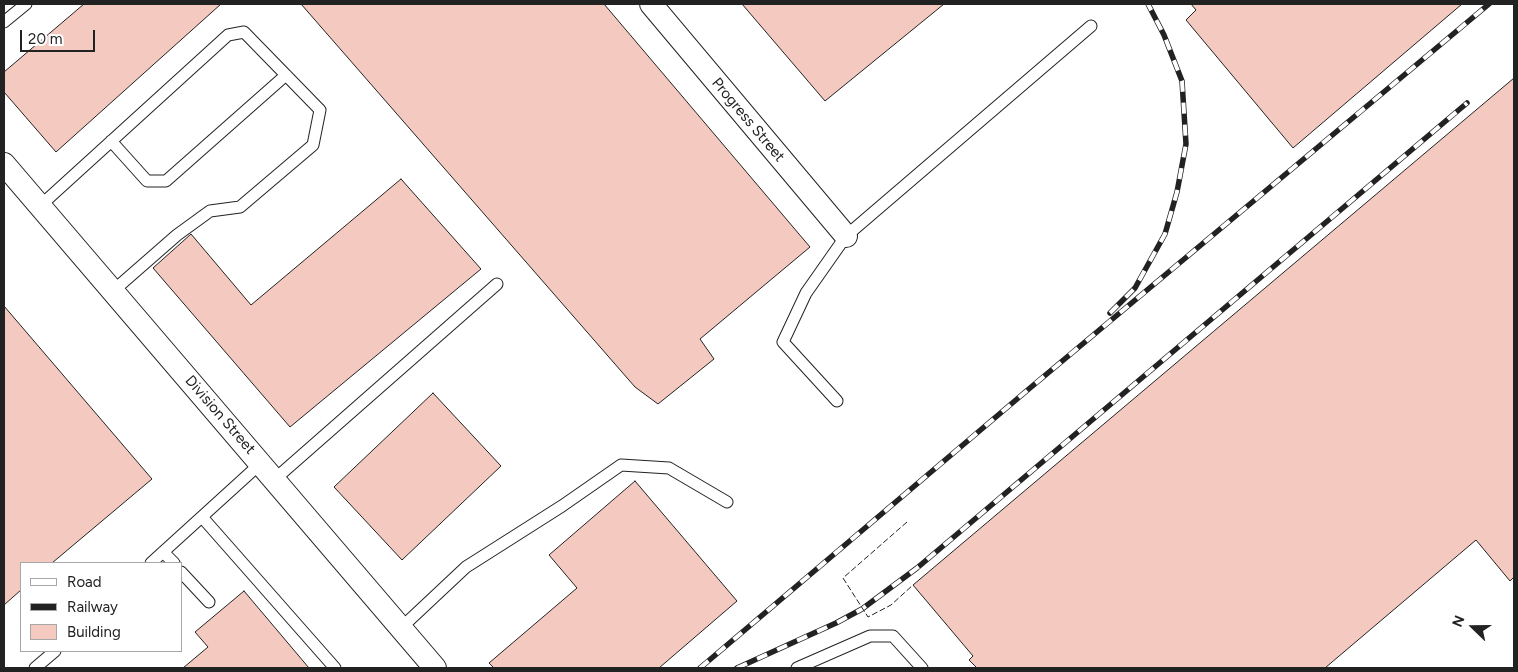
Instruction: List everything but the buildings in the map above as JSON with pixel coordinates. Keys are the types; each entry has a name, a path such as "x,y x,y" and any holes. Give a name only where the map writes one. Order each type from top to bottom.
{"street":[{"name":"Progress Street","path":"651,4 846,236"},
{"name":"Division Street","path":"4,164 435,668"}],"lane":[{"path":"4,22 26,4"},
{"path":"836,401 783,342 806,293 846,236 1091,26"},
{"path":"40,206 228,35 244,32 320,110 313,146 240,207 210,211 177,235 114,291"},
{"path":"111,141 147,182 166,181 286,75"},
{"path":"152,562 202,517 268,471 497,284"},
{"path":"401,628 466,567 562,506 621,465 669,468 728,502"},
{"path":"202,517 335,668"},
{"path":"164,552 173,562"},
{"path":"182,573 209,602"},
{"path":"797,668 870,636 893,636 922,668"},
{"path":"35,668 54,652"}],"railway":[{"path":"1110,313 1135,288 1165,234 1177,192 1186,144 1182,81 1164,35 1148,4"},
{"path":"700,668 1030,388 1489,4"},
{"path":"737,668 836,623 862,609 917,568 1467,103"}],"fence":[{"path":"907,522 843,578 868,617 891,605 913,585"}]}
